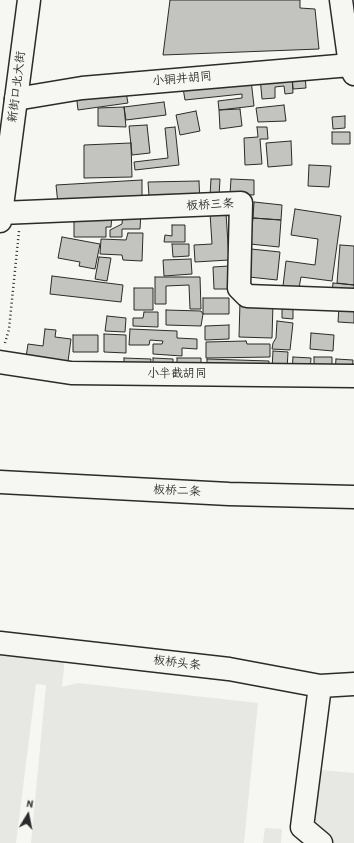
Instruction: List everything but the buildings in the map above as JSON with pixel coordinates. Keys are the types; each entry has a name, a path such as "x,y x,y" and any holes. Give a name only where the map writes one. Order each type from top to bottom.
{"main road":[{"name":"新街口北大街","path":"0,217 29,0"},
{"path":"341,0 352,69"},
{"name":"小铜井胡同","path":"16,99 82,88 352,69"},
{"name":"板桥三条","path":"0,217 241,203 239,288 247,296 354,300"},
{"name":"小半截胡同","path":"0,362 71,373 354,376"},
{"name":"板桥二条","path":"0,482 229,494 354,497"},
{"name":"板桥头条","path":"0,643 228,669 320,686 354,684"},
{"path":"320,686 302,827 322,843"}],"shaded area":[{"path":"0,650 65,658 62,687 78,683 258,703 244,843 31,843 46,685 36,684 16,843 0,843"},
{"path":"310,769 354,773 354,843 321,843 302,827"},
{"path":"265,828 282,829 281,843 263,843"}]}
